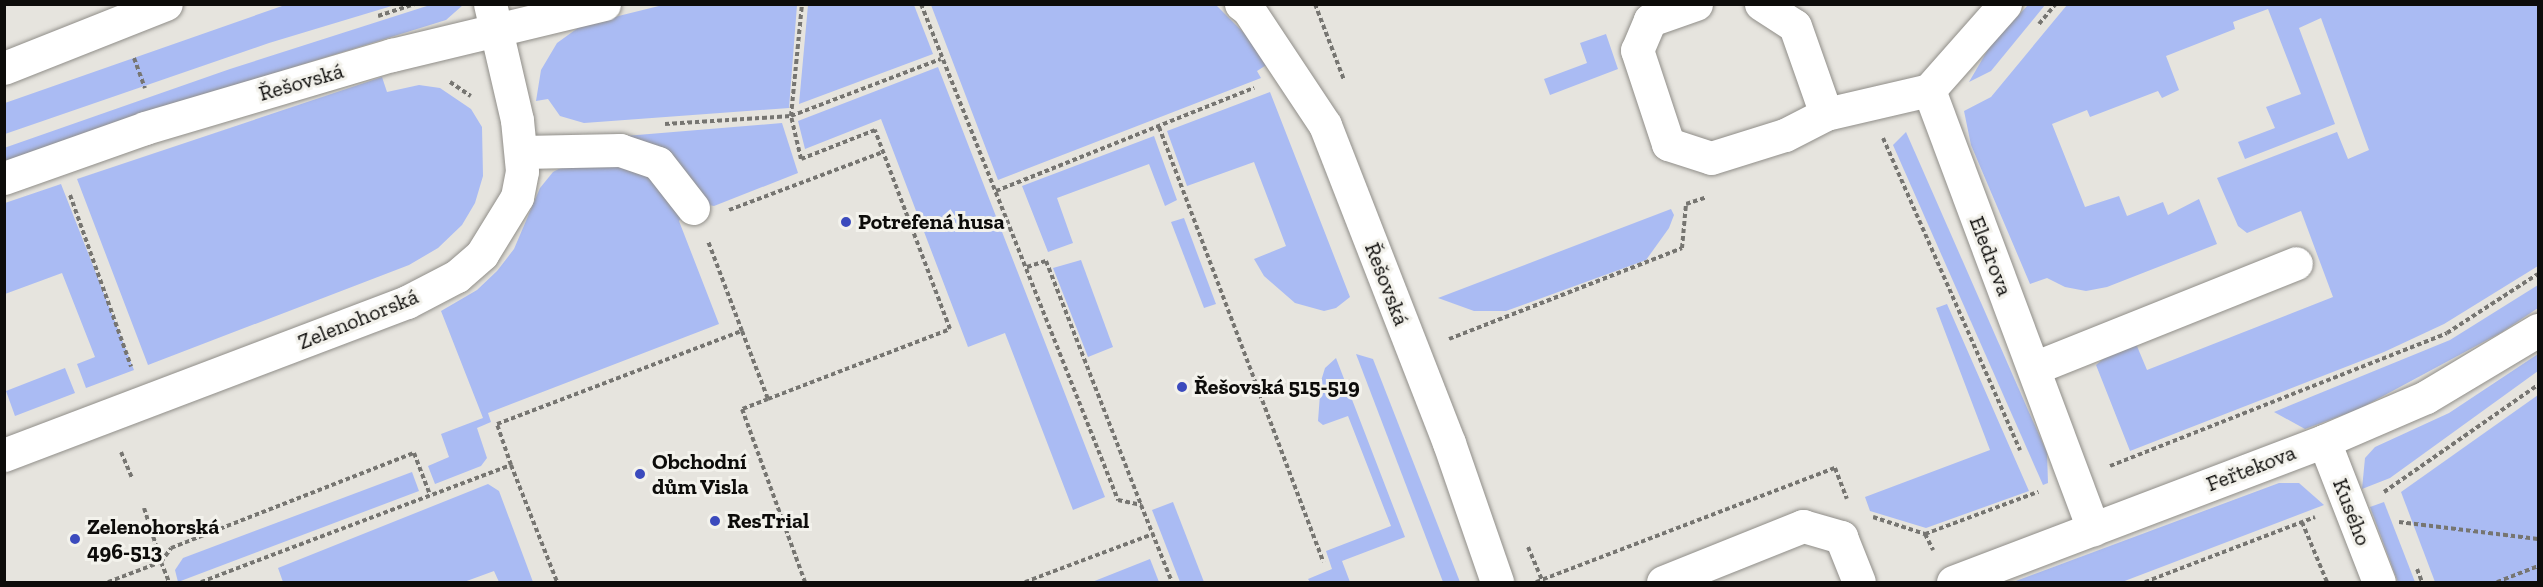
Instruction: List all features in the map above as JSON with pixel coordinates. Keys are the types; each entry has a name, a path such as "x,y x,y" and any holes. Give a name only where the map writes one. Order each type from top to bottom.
{"street":[{"path":"4,68 166,4"},
{"name":"Řešovská","path":"4,178 145,128 493,17 604,4"},
{"name":"Řešovská","path":"1241,4 1291,74 1328,132 1449,443 1497,582"},
{"path":"1696,4 1650,20 1637,50 1668,144 1712,158 1785,135 1826,114 1929,90 2005,4"},
{"path":"1761,4 1795,26 1826,114"},
{"name":"Zelenohorská","path":"4,455 407,302 457,276 482,254 503,226 516,197 522,152 493,17"},
{"name":"Eledrova","path":"1929,90 2093,529"},
{"path":"522,152 630,154 658,163 706,217"},
{"path":"2034,368 2296,263"},
{"name":"Feřtekova","path":"1953,582 2325,441 2426,397 2538,330"},
{"name":"Kusého","path":"2325,441 2379,582"},
{"path":"1663,582 1803,526 1841,537 1859,582"}],"path":[{"path":"802,4 791,116 801,159 875,130 950,328 742,409 805,582"},
{"path":"921,4 1118,500 1141,505"},
{"path":"2032,33 2056,4"},
{"path":"996,191 1335,57"},
{"path":"660,124 791,116 941,59"},
{"path":"438,80 450,82 478,102"},
{"path":"1159,127 1323,562"},
{"path":"1880,132 2024,459"},
{"path":"768,399 742,331 706,217 883,152"},
{"path":"58,160 134,375"},
{"path":"1443,342 1682,248 1686,204 1718,192"},
{"path":"1027,267 1046,261 1139,492 1141,505 1172,582"},
{"path":"557,582 497,424 742,331"},
{"path":"119,445 132,478"},
{"path":"108,582 161,562 171,548 414,453 430,495"},
{"path":"201,582 512,465"},
{"path":"2033,481 2038,492"},
{"path":"144,508 169,582"},
{"path":"2302,522 2327,582"},
{"path":"2399,522 2538,539"},
{"path":"1025,582 1153,534"},
{"path":"2497,582 2538,566"}],"shaded area":[{"path":"285,5 395,5 269,43 5,134 5,103"},
{"path":"430,5 463,5 446,20 188,100 5,164 4,148 230,69"},
{"path":"663,5 797,5 789,108 584,123 560,116 548,99 536,101 541,70 557,43 582,25"},
{"path":"808,5 914,5 933,54 799,104"},
{"path":"931,5 1216,5 1247,36 1268,64 1257,71 1261,78 998,180"},
{"path":"2028,5 2045,5 1991,71 1969,82 1990,46"},
{"path":"2067,5 2538,5 2538,266 2444,324 2384,352 2130,451 2096,365 2115,349 2134,339 2147,370 2333,297 2301,211 2247,233 2238,226 2217,178 2337,132 2348,159 2369,150 2321,18 2299,28 2335,124 2245,159 2238,142 2275,128 2266,107 2301,94 2268,9 2233,22 2235,29 2166,56 2179,90 2162,98 2158,91 2090,117 2087,110 2052,124 2085,207 2119,196 2127,216 2163,202 2168,215 2199,199 2217,244 2107,287 2086,291 2065,287 2047,278 2030,284 1971,145 1964,111 1991,97"},
{"path":"1606,34 1618,69 1550,95 1544,79 1587,63 1580,43"},
{"path":"938,67 1105,497 1073,510 1005,333 968,347 881,119 805,149 798,121"},
{"path":"382,77 387,92 419,85 440,88 471,109 482,127 483,176 475,203 462,225 438,248 409,265 148,365 77,179"},
{"path":"1270,92 1350,297 1336,308 1324,311 1295,303 1264,276 1254,259 1286,246 1254,162 1187,186 1167,131"},
{"path":"782,123 798,173 714,206 703,204 601,138"},
{"path":"1906,132 2047,453 2048,483 2043,485 1893,145"},
{"path":"1154,136 1177,200 1165,206 1149,164 1057,198 1073,243 1048,252 1022,186"},
{"path":"615,162 644,172 684,213 679,221 719,324 488,413 491,422 477,428 487,458 481,466 435,484 428,466 449,457 441,434 483,418 441,311 477,290 497,271 514,249 540,188 553,172 570,163"},
{"path":"61,184 134,370 86,388 77,364 95,357 62,273 5,294 5,203"},
{"path":"1671,209 1674,215 1669,228 1646,260 1506,311 1474,311 1438,298"},
{"path":"1184,218 1216,304 1204,308 1171,222"},
{"path":"1081,260 1113,347 1088,357 1053,268"},
{"path":"2538,285 2538,308 2502,332 2359,409 2305,429 2274,412 2450,340"},
{"path":"1947,304 2029,491 1926,528 1870,511 1865,497 1990,450 1936,308"},
{"path":"1356,354 1373,359 1460,582 1443,582"},
{"path":"2538,354 2538,371 2390,478 2362,489 2365,458 2375,447 2449,413"},
{"path":"1336,358 1405,537 1342,561 1350,582 1310,582 1308,579 1332,569 1326,551 1391,526 1348,416 1323,425 1318,421 1321,381 1325,368"},
{"path":"65,368 75,393 15,416 6,391"},
{"path":"2538,395 2538,582 2435,582 2401,492"},
{"path":"412,472 419,491 178,582 175,570 183,558"},
{"path":"2279,483 2299,483 2324,505 2122,582 2013,582"},
{"path":"488,484 499,491 533,582 499,582 494,571 464,582 283,582 278,568"},
{"path":"1173,502 1204,582 1180,582 1152,510"},
{"path":"2384,502 2415,582 2398,582 2370,507"},
{"path":"1150,559 1159,582 1092,582"}],"place":[{"name":"Potrefená husa","path":"846,222"},
{"name":"Řešovská 515-519","path":"1182,387"},
{"name":"Obchodní dům Visla","path":"640,474"},
{"name":"ResTrial","path":"715,521"},
{"name":"Zelenohorská 496-513","path":"75,539"}]}
